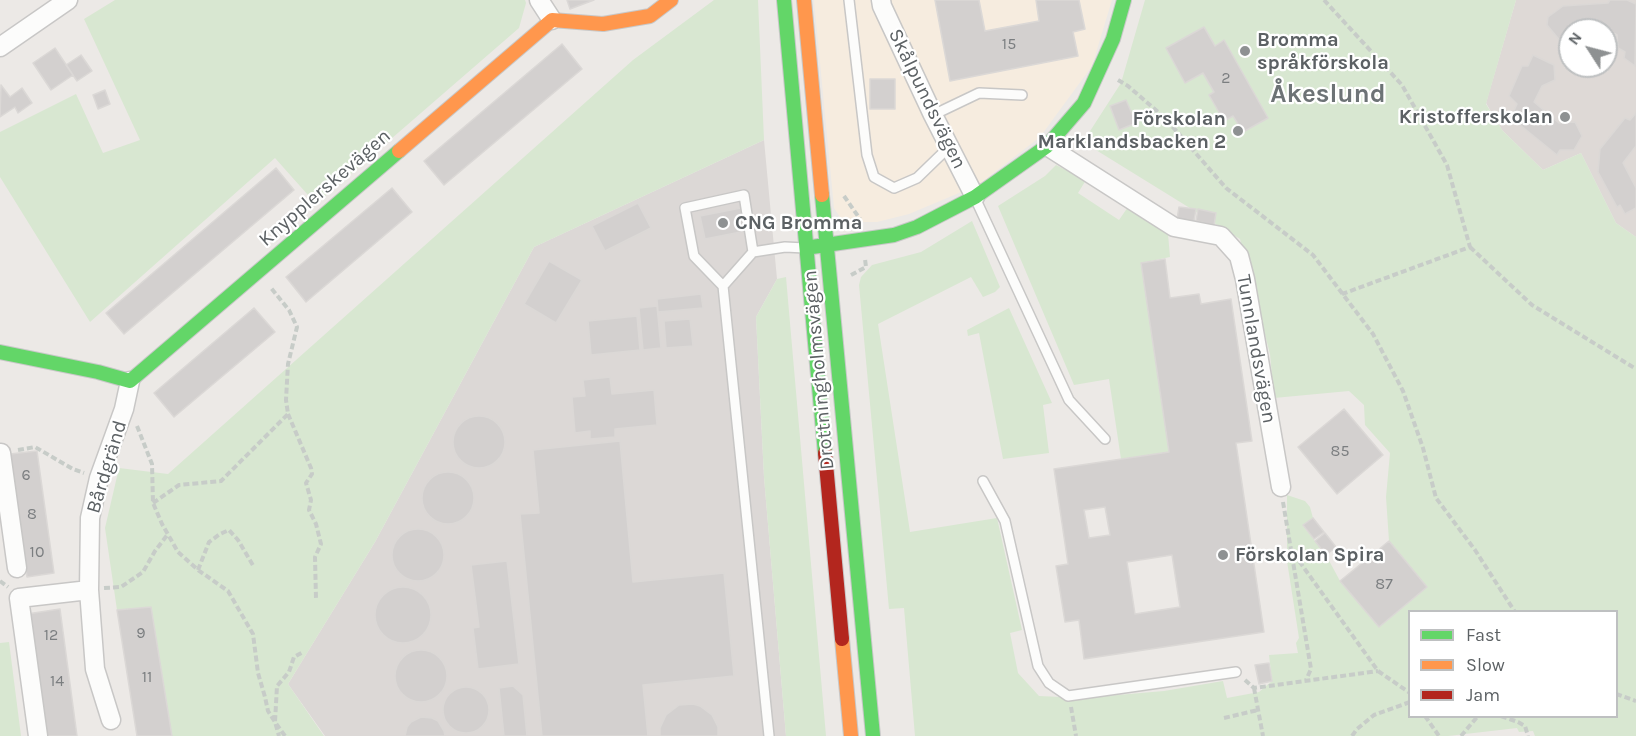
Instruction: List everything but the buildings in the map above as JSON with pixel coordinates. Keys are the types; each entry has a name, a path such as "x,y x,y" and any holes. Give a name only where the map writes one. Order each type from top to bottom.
{"main road":[{"path":"552,20 603,24 650,15 671,0"},
{"name":"Drottningholmsvägen","path":"784,0 851,736"},
{"name":"Drottningholmsvägen","path":"804,0 873,736"},
{"path":"807,248 901,232 917,227 975,197 1047,146 1084,103 1113,39 1124,0"},
{"name":"Knypplerskevägen","path":"130,381 552,20"},
{"path":"0,352 99,372 130,381"}],"street":[{"path":"0,47 68,0"},
{"path":"540,0 552,20"},
{"name":"Skålpundsvägen","path":"881,0 933,115 975,197"},
{"name":"Tunnlandsvägen","path":"1047,146 1174,227 1221,236 1239,256 1281,487"},
{"name":"Bårdgränd","path":"111,720 95,669 89,590 90,518 99,478 124,409 130,381"},
{"path":"1,453 17,568"},
{"path":"38,736 19,598 89,590"}],"lane":[{"path":"849,0 867,155 874,177 894,188 917,178 949,147"},
{"path":"933,115 979,93 1022,95"},
{"path":"753,252 744,195 685,208 694,256 723,286 769,736"},
{"path":"975,197 1070,400 1105,439"},
{"path":"723,286 753,252 785,247 807,248"},
{"path":"983,481 1005,520 1038,666 1049,683 1068,696 1236,672"}],"path":[{"path":"1324,0 1402,85 1447,165 1470,247 1532,305 1636,369"},
{"path":"1116,79 1128,86 1165,118 1226,188 1313,255 1372,334 1403,391 1423,448 1436,498 1475,550 1514,610"},
{"path":"1342,294 1470,247"},
{"path":"258,271 288,309 297,327 288,364 286,400 288,414 312,474 306,483 311,500 309,510 316,524 321,544 315,557 316,599"},
{"path":"124,409 138,427 152,464 153,503 178,552 198,570 228,591 253,634 258,673 268,711 285,736"},
{"path":"153,503 179,485 221,481 288,414"},
{"path":"1,453 35,447 73,469 99,478"},
{"path":"1281,487 1311,669 1306,680"},
{"path":"198,570 209,542 229,530 238,540 254,567"},
{"path":"89,590 121,587 130,582 143,572 168,534"},
{"path":"1292,552 1378,671 1408,692"},
{"path":"279,736 275,722 277,686 288,672 294,657 303,652"},
{"path":"1254,688 1378,671"},
{"path":"1236,672 1254,688 1263,736"},
{"path":"1618,694 1636,701"},
{"path":"1068,696 1076,736"},
{"path":"1352,736 1356,729 1374,715 1408,702"},
{"path":"1224,718 1258,710"},
{"path":"1426,718 1439,736"},
{"path":"1461,736 1477,718"},
{"path":"1504,718 1525,726 1528,736"}],"shaded area":[{"path":"814,0 1112,0 1092,66 1040,137 978,185 909,214 877,222 849,222 840,217 834,208"},
{"name":"Kristofferskolan","path":"1516,0 1636,0 1636,237 1616,223 1581,153 1543,170 1502,130 1486,103"},
{"path":"764,140 777,279 756,317 764,477 786,736 325,736 288,684 375,542 534,247"}],"green space":[{"path":"115,0 525,0 526,3 519,28 316,204 275,158 90,322 0,177 0,132 76,94 103,153 140,140 84,19"},
{"path":"714,0 758,0 764,140 534,247 375,542 288,684 324,736 172,736 151,607 117,610 105,528 119,468 168,474 633,60"},
{"path":"1145,0 1516,0 1486,104 1502,130 1543,170 1581,153 1616,223 1636,237 1636,736 1535,736 1533,731 1519,732 1517,728 1448,736 915,736 904,608 889,609 859,285 861,277 872,265 921,252 972,221 1000,287 983,297 971,277 878,324 910,532 997,518 1022,630 1010,633 1018,673 1039,696 1083,698 1164,691 1223,681 1227,698 1259,692 1272,681 1269,655 1298,653 1296,643 1299,638 1287,561 1287,495 1305,501 1310,507 1313,518 1303,526 1326,555 1340,581 1379,627 1427,587 1389,541 1386,497 1390,453 1365,425 1364,405 1349,391 1274,398 1270,354 1240,239 1083,142 1121,83"},
{"path":"1056,165 1086,180 1078,193 1119,220 1128,207 1168,234 1170,257 1141,263 1169,452 1121,459 1109,379 1074,385 998,206 1045,176"},
{"path":"786,277 826,736 786,736 764,477 756,317 777,279"},
{"path":"1009,308 1052,403 1043,405 1049,453 1003,459 979,333 968,336 967,330"},
{"path":"9,642 21,736 0,736 0,643"}],"traffic: fast":[{"path":"784,0 825,453"},
{"path":"812,247 894,235 917,227 975,197 1047,146 1084,103 1113,39 1124,0"},
{"path":"0,352 98,372 130,381 399,151"},
{"path":"822,195 873,736"}],"traffic: slow":[{"path":"399,151 552,20 603,24 650,16 671,0"},
{"path":"804,0 822,195"},
{"path":"842,639 851,736"}],"traffic: jam":[{"path":"825,453 842,639"}],"place":[{"name":"Bromma språkförskola","path":"1245,51"},
{"name":"Kristofferskolan","path":"1565,117"},
{"name":"Förskolan Marklandsbacken 2","path":"1238,131"},
{"name":"CNG Bromma","path":"723,223"},
{"name":"Förskolan Spira","path":"1223,555"}],"district":[{"name":"Åkeslund","path":"1328,95"}]}
